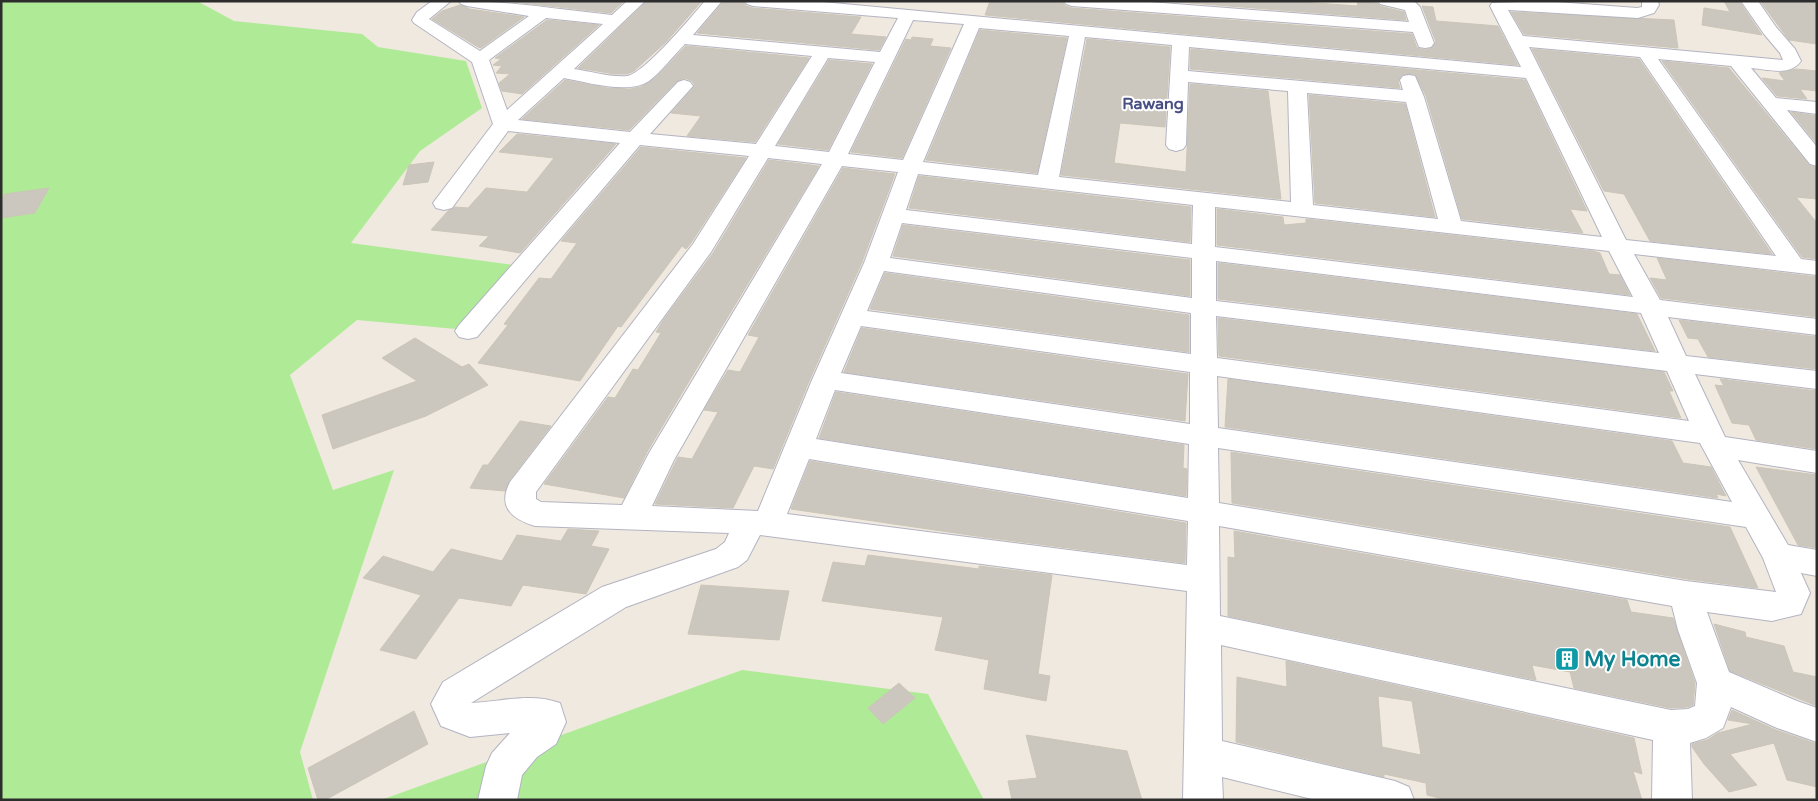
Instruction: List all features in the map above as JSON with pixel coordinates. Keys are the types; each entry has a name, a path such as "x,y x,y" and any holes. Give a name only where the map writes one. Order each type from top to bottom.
{"street":[{"path":"443,1 423,15 420,20 480,58 503,124"},
{"path":"467,1 543,13 616,20"},
{"path":"444,203 503,124 636,1"},
{"path":"559,72 624,82 634,81 649,72 714,1"},
{"path":"754,1 907,16 969,16 1078,31 1532,73"},
{"path":"1072,1 1165,5 1420,28"},
{"path":"1386,1 1410,5 1420,28 1431,64"},
{"path":"799,447 1204,512 1686,595 1772,607 1789,604 1792,593 1778,556 1713,440 1652,307 1617,245 1498,6 1514,4 1638,13 1648,10 1651,5 1650,1"},
{"path":"1517,41 1787,66 1792,61 1791,57 1773,36 1749,1"},
{"path":"1159,39 1165,5"},
{"path":"480,58 543,13"},
{"path":"632,517 659,460 835,160 907,16"},
{"path":"497,800 505,766 524,745 543,732 548,722 547,714 534,713 493,720 470,720 454,714 449,704 456,693 614,597 727,558 736,551 759,523 799,447 825,380 876,263 910,168 969,16"},
{"path":"1047,183 1078,31"},
{"path":"681,39 885,58"},
{"path":"1176,145 1181,41"},
{"path":"823,52 703,247 521,490 520,504 536,514 759,523 1204,580"},
{"path":"1645,52 1794,266"},
{"path":"1736,61 1817,160"},
{"path":"1402,62 1415,97 1452,227"},
{"path":"1179,76 1415,97"},
{"path":"468,331 635,138 684,86"},
{"path":"1296,87 1302,210"},
{"path":"1770,103 1817,108"},
{"path":"503,124 540,130 761,151 1817,268"},
{"path":"1204,200 1204,800"},
{"path":"894,215 1817,327"},
{"path":"876,263 1204,307 1817,380"},
{"path":"853,317 1204,363 1713,440 1817,462"},
{"path":"825,380 1756,518"},
{"path":"1778,556 1817,562"},
{"path":"1204,627 1670,728 1693,726 1710,716 1715,697 1716,683 1695,630 1686,595"},
{"path":"1716,683 1817,726"},
{"path":"1670,728 1672,800"},
{"path":"1204,755 1395,800"}],"green space":[{"path":"1,1 197,1 234,21 362,34 378,47 466,61 482,108 420,151 351,243 513,265 456,329 357,320 290,375 333,490 394,470 300,752 313,800 1,800"},
{"path":"742,670 928,694 984,800 381,800"}],"building":[{"path":"505,1 624,1 611,13"},
{"path":"647,1 702,1 666,42 634,71 627,74 615,74 578,68"},
{"path":"724,1 743,1 746,6 753,8 861,17 851,34 886,37 879,50 697,33"},
{"path":"990,1 1062,1 1065,6 1072,8 1412,34 1417,48 1425,50 1432,48 1436,42 1422,6 1433,7 1436,21 1498,26 1518,65 985,15"},
{"path":"1165,1 1286,1 1358,6 1357,2 1377,3 1380,6 1404,12 1406,20"},
{"path":"1724,1 1739,1 1762,35 1702,25 1704,8 1730,12"},
{"path":"1760,1 1817,1 1817,44 1789,40"},
{"path":"460,5 470,9 524,17 481,48 432,19 442,11"},
{"path":"1511,12 1674,20 1678,48 1524,34"},
{"path":"547,20 599,25 522,94 502,91 499,83 510,74 496,73 502,66 493,65 501,59 495,58"},
{"path":"980,30 1067,38 1037,173 926,160"},
{"path":"912,37 933,39 930,46 951,48 902,158 851,152 906,39 911,40"},
{"path":"1087,39 1170,47 1165,127 1120,123 1114,163 1186,172 1190,84 1268,91 1281,199 1061,175"},
{"path":"686,46 809,58 755,142 687,136 701,116 671,113 695,86 692,81 685,78 677,81 629,130 522,119 565,80 607,88 630,89 641,87 655,78"},
{"path":"1191,49 1525,80 1587,211 1570,209 1583,233 1462,219 1426,96 1415,74 1402,75 1398,81 1400,88 1190,69"},
{"path":"1532,49 1639,59 1772,254 1650,241 1624,194 1604,191"},
{"path":"829,60 872,64 828,150 778,144"},
{"path":"1662,61 1729,68 1809,165 1817,168 1817,199 1796,197 1817,223 1817,259 1802,257"},
{"path":"1796,69 1817,71 1817,91 1800,89 1807,99 1777,96 1762,78 1785,81 1779,73"},
{"path":"1309,95 1405,104 1435,217 1315,203"},
{"path":"1791,112 1817,116 1817,144"},
{"path":"517,134 616,144 520,253 479,246 489,236 431,230 448,211 455,207 468,208 486,188 527,192 554,158 499,152"},
{"path":"641,147 746,158 691,243 686,249 682,246 621,327 618,326 580,381 478,363 508,325 504,324 539,278 551,279 577,243 561,241"},
{"path":"769,160 819,166 647,452 624,498 544,484 608,397 615,398 633,369 638,370 661,333 656,332 664,319 713,253"},
{"path":"434,162 428,182 403,185 409,165"},
{"path":"843,168 895,174 862,262 810,379 773,469 754,466 733,508 655,504 678,457 692,459 718,412 704,410 728,370 740,372 759,337 748,335"},
{"path":"919,176 1191,207 1190,242 909,208"},
{"path":"49,188 35,213 1,218 1,200 5,194"},
{"path":"1217,209 1283,217 1284,225 1306,223 1306,219 1593,251 1600,253 1609,274 1620,275 1630,295 1217,245"},
{"path":"903,225 1190,260 1190,296 893,256"},
{"path":"1657,258 1817,277 1817,317 1661,298 1650,278 1667,280"},
{"path":"1218,263 1637,314 1655,351 1218,299"},
{"path":"885,273 1189,315 1189,352 870,309"},
{"path":"1218,318 1664,372 1673,391 1669,391 1681,418 1219,356"},
{"path":"1679,320 1817,337 1817,369 1708,357 1698,339 1688,338"},
{"path":"862,328 1188,374 1185,421 844,372"},
{"path":"415,338 462,367 469,364 488,385 426,416 333,449 322,415 417,381 382,358"},
{"path":"1228,379 1672,441 1683,463 1711,467 1726,496 1716,494 1718,498 1225,427"},
{"path":"1720,379 1817,391 1817,449 1756,440 1749,425 1732,423 1715,385 1724,386"},
{"path":"836,392 1184,445 1183,468 1187,469 1186,496 819,438"},
{"path":"520,421 551,426 509,481 505,491 470,488 483,465 488,465"},
{"path":"1231,452 1730,527 1758,588 1687,579 1232,503"},
{"path":"810,461 1186,523 1185,563 983,537 791,509"},
{"path":"1756,467 1817,475 1817,548 1798,545"},
{"path":"568,529 599,531 591,546 609,549 586,594 523,585 511,606 459,598 416,659 380,650 421,595 363,578 383,556 433,572 451,549 502,561 517,535 561,541"},
{"path":"1234,531 1627,600 1631,612 1673,618 1695,683 1693,705 1671,708 1574,688 1570,672 1532,665 1536,680 1228,616 1228,557 1235,558"},
{"path":"868,555 979,569 979,566 1052,575 1038,674 1050,676 1046,701 984,689 989,660 935,650 943,617 822,601 833,562 865,566"},
{"path":"701,585 789,591 779,640 688,634"},
{"path":"1714,624 1745,632 1746,637 1784,646 1793,672 1817,677 1817,706 1730,671"},
{"path":"1286,661 1634,738 1642,774 1633,771 1642,800 1446,800 1427,795 1426,783 1384,774 1384,777 1236,742 1237,677 1287,687","holes":["1378,696 1412,701 1421,755 1382,747"]},
{"path":"899,683 915,698 883,724 868,708"},
{"path":"1732,710 1776,730 1817,744 1817,787 1787,780 1774,743 1730,754 1757,785 1729,792 1704,764 1692,747 1692,744 1707,740 1718,733 1753,724 1728,720"},
{"path":"414,711 428,744 325,800 318,800 308,768"},
{"path":"1026,735 1127,751 1142,800 1012,800 1008,781 1037,778"}],"place":[{"name":"My Home","path":"1567,659"}],"district":[{"name":"Rawang","path":"1153,103"}]}
